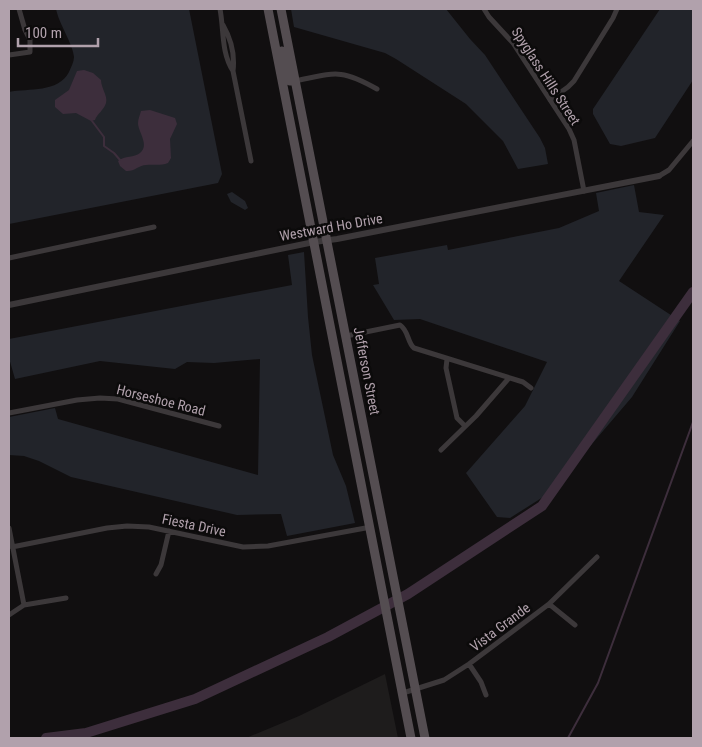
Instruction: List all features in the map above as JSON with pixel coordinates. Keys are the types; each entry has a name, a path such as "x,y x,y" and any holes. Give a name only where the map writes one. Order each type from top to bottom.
{"main road":[{"name":"Jefferson Street","path":"281,9 425,738"},
{"name":"Jefferson Street","path":"269,12 412,738"},
{"path":"269,12 282,49 288,79 290,82 295,81"},
{"path":"323,284 333,306 339,334 346,336"}],"street":[{"path":"9,55 30,52 30,40 19,9"},
{"path":"220,9 223,25 229,36 234,62 232,71 251,161"},
{"name":"Spyglass Hills Street","path":"484,9 514,43 569,129 574,140 584,191"},
{"path":"550,100 568,88 574,81 617,10"},
{"path":"295,81 337,73 358,78 377,89"},
{"path":"659,176 669,170 693,140"},
{"name":"Westward Ho Drive","path":"9,305 314,242 659,176"},
{"path":"9,258 154,227"},
{"path":"346,336 400,326 405,328 410,344 414,348 527,384 531,388"},
{"path":"447,359 446,368 458,418 465,426"},
{"path":"441,450 509,378"},
{"name":"Horseshoe Road","path":"9,413 77,400 118,399 218,426"},
{"name":"Fiesta Drive","path":"12,547 107,528 127,526 149,527 242,547 268,546 371,527"},
{"path":"9,528 24,605"},
{"path":"156,574 161,565 169,531"},
{"name":"Vista Grande","path":"403,693 444,680 469,664 549,604 597,557"},
{"path":"9,615 24,605 66,598"},
{"path":"549,604 575,626"},
{"path":"469,664 481,682 486,695"}],"shaded area":[{"path":"56,9 189,9 222,174 218,183 9,224 9,92 50,87 64,79 74,61 69,40"},
{"path":"291,9 446,9 485,55 540,138 545,148 548,164 518,169 503,141 466,104 385,53 294,27"},
{"path":"660,9 693,9 693,80 655,138 621,146 610,144 593,114 593,109"},
{"path":"84,70 93,73 101,80 106,98 104,108 95,120 91,121 76,113 63,114 55,107 55,100 69,90 77,71"},
{"path":"150,110 175,118 177,124 170,139 171,158 165,164 143,165 126,171 120,166 118,161 138,155 143,150 144,142 138,127 138,120 141,111"},
{"path":"634,185 639,212 664,215 619,281 680,321 632,397 551,492 510,518 497,517 466,473 525,406 547,362 420,319 394,320 373,285 379,284 375,258 447,245 448,250 559,228 599,211 596,193"},
{"path":"232,192 245,201 248,208 245,210 231,202 227,194"},
{"path":"304,252 312,355 333,455 346,486 355,523 287,536 281,514 237,515 71,477 39,461 24,456 9,455 9,417 55,408 58,419 258,475 260,359 214,363 187,362 175,369 100,361 15,379 9,358 9,339 292,285 288,255"},
{"path":"385,674 398,738 246,738 299,716"}],"waterway":[{"path":"92,121 104,137 104,146 120,160"},
{"path":"46,738 86,733 195,699 328,637 408,594 542,506 693,292"},
{"path":"568,738 598,683 693,422"}]}
